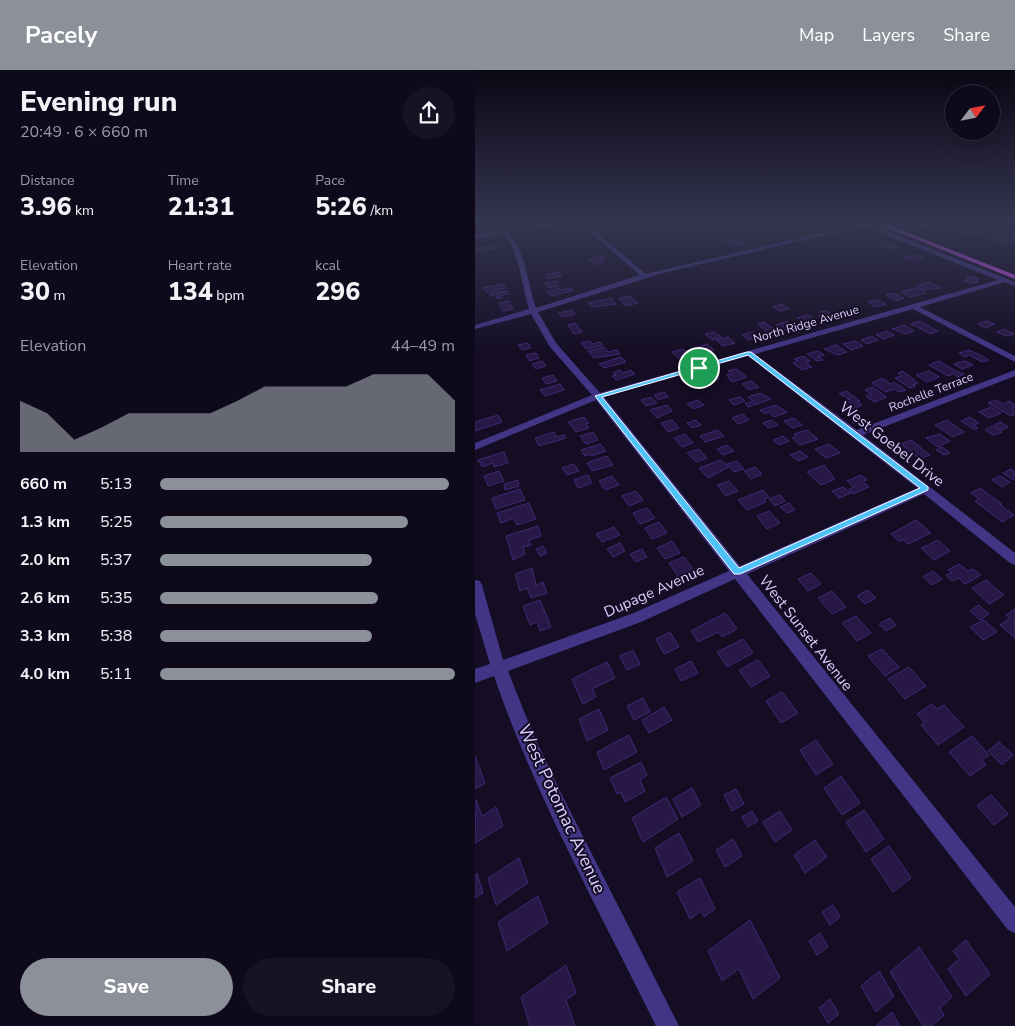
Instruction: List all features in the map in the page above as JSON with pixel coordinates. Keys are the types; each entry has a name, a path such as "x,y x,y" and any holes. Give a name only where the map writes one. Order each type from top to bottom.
{"main road":[{"path":"986,266 1015,277"}],"street":[{"name":"West Sunset Avenue","path":"523,266 528,293 534,311 557,350 598,396 1015,923"},
{"path":"633,266 645,276"},
{"path":"475,327 682,266"},
{"path":"969,266 1015,284"},
{"name":"North Ridge Avenue","path":"475,447 598,396 1005,280"},
{"path":"915,307 1015,359"},
{"name":"West Goebel Drive","path":"749,353 856,434 1015,560"},
{"name":"Rochelle Terrace","path":"856,434 1015,373"},
{"name":"Dupage Avenue","path":"475,676 628,621 925,489"},
{"name":"West Potomac Avenue","path":"475,584 480,608 499,668 537,764 668,1026"}],"building":[{"path":"559,272 562,276 547,279 545,275"},
{"path":"973,276 979,279 976,280 979,282 969,283 964,281 969,280 965,278"},
{"path":"556,281 559,286 548,288 545,283"},
{"path":"928,282 941,288 924,290 915,286"},
{"path":"503,284 506,288 486,292 483,288"},
{"path":"559,288 561,290 571,288 573,291 552,296 547,292"},
{"path":"916,288 926,293 910,297 901,292"},
{"path":"507,291 508,294 502,295 503,298 497,299 496,296 499,296 498,294 490,296 490,293"},
{"path":"894,293 904,298 896,301 886,295"},
{"path":"630,296 638,303 625,306 619,298"},
{"path":"611,298 616,304 592,307 588,303"},
{"path":"878,300 886,304 876,307 868,302"},
{"path":"509,301 513,309 503,311 499,303"},
{"path":"782,304 789,309 780,311 773,307"},
{"path":"572,310 575,314 562,317 558,313"},
{"path":"826,311 835,316 824,319 818,316 824,314 820,312"},
{"path":"808,315 815,320 805,323 797,318"},
{"path":"787,321 796,327 783,331 776,325"},
{"path":"919,321 938,331 931,334 911,324"},
{"path":"987,321 995,324 985,328 978,324"},
{"path":"764,322 778,332 769,334 758,324"},
{"path":"575,323 582,332 574,334 568,325"},
{"path":"904,325 914,331 906,334 892,329"},
{"path":"1004,329 1014,334 1007,336 997,332"},
{"path":"887,331 894,335 883,339 876,335"},
{"path":"714,332 721,337 712,340 705,334"},
{"path":"753,332 760,337 748,340 742,335"},
{"path":"872,336 878,340 867,344 861,340"},
{"path":"728,337 735,343 723,346 716,340"},
{"path":"590,341 593,344 600,342 603,345 586,349 581,343"},
{"path":"855,341 863,346 851,350 843,344"},
{"path":"528,343 531,348 522,350 518,345"},
{"path":"707,344 714,350 701,354 694,348"},
{"path":"836,345 847,352 838,355 824,349"},
{"path":"604,347 608,352 617,350 620,354 594,358 588,351"},
{"path":"683,349 694,353 678,358 672,352"},
{"path":"969,350 989,360 982,362 969,355 965,357 959,353"},
{"path":"818,351 824,355 818,357 823,360 817,361 807,354"},
{"path":"536,353 539,358 529,361 526,355"},
{"path":"804,356 810,361 806,362 812,367 802,370 793,363 798,361 794,359"},
{"path":"621,357 626,362 604,368 599,364"},
{"path":"542,361 546,366 536,369 532,364"},
{"path":"939,361 964,374 958,377 953,374 948,376 929,365"},
{"path":"965,361 973,365 962,369 954,364"},
{"path":"736,369 747,377 732,382 727,375 732,374 728,371"},
{"path":"620,370 623,373 631,370 635,374 616,380 612,376 616,375 613,373"},
{"path":"903,371 918,383 913,385 915,386 910,388 895,378 902,376 898,373"},
{"path":"929,371 939,377 927,382 916,375"},
{"path":"717,374 719,379 708,380 706,375"},
{"path":"553,375 557,381 546,384 542,378"},
{"path":"882,378 891,384 894,382 906,390 899,392 894,389 886,392 872,383"},
{"path":"751,381 759,387 749,390 742,384"},
{"path":"560,384 564,390 545,396 540,390"},
{"path":"873,387 887,397 874,402 866,396 871,394 865,390"},
{"path":"846,391 860,401 857,402 862,405 853,409 843,401 850,399 839,394"},
{"path":"664,392 668,397 658,400 654,395"},
{"path":"760,393 771,399 748,407 745,404 753,401 748,397"},
{"path":"651,397 657,403 646,406 641,400"},
{"path":"740,397 745,401 734,405 729,400"},
{"path":"697,400 704,405 694,409 687,404"},
{"path":"996,400 1003,404 1009,401 1015,405 1012,409 1015,411 1015,414 1011,416 988,403"},
{"path":"667,405 672,411 657,418 650,410"},
{"path":"776,405 787,412 774,417 769,412 765,414 760,410"},
{"path":"991,407 1001,413 989,418 979,412"},
{"path":"743,414 749,420 738,424 732,418"},
{"path":"498,415 502,422 475,431 475,422"},
{"path":"584,417 589,423 586,424 589,428 576,432 568,422"},
{"path":"970,417 979,423 974,425 978,428 975,430 961,421"},
{"path":"794,418 802,425 792,428 784,421"},
{"path":"672,420 679,428 668,432 661,423"},
{"path":"696,420 701,425 692,428 687,423"},
{"path":"772,420 778,425 768,428 763,423"},
{"path":"947,420 964,432 953,437 935,425"},
{"path":"1000,422 1008,427 1001,430 994,425"},
{"path":"992,426 1002,432 994,435 985,430"},
{"path":"718,430 724,436 705,442 700,436"},
{"path":"807,430 818,439 800,445 792,438 796,436 794,434"},
{"path":"554,432 557,437 564,435 566,438 539,446 535,438"},
{"path":"593,432 598,440 586,444 580,436"},
{"path":"685,434 693,443 682,447 674,438"},
{"path":"940,434 950,441 938,447 926,438"},
{"path":"783,436 789,441 779,445 773,440"},
{"path":"911,440 930,455 920,459 901,444"},
{"path":"600,444 606,451 585,456 581,450"},
{"path":"829,444 840,453 826,458 815,449"},
{"path":"727,445 734,451 723,455 717,449"},
{"path":"942,447 950,453 944,455 936,450"},
{"path":"699,449 707,458 696,462 687,453"},
{"path":"800,451 808,457 798,461 790,455"},
{"path":"504,452 508,463 494,467 493,463 482,467 480,462 478,462 478,460"},
{"path":"607,456 613,465 592,471 587,463"},
{"path":"721,460 729,467 708,478 699,468"},
{"path":"737,461 744,469 734,472 727,464"},
{"path":"574,464 579,471 567,475 562,468"},
{"path":"824,465 835,479 821,485 807,472"},
{"path":"755,467 762,474 751,479 744,471"},
{"path":"1011,469 1015,472 1013,480 1003,473"},
{"path":"499,471 504,481 488,486 484,476"},
{"path":"588,475 592,483 578,488 574,480"},
{"path":"861,475 867,480 863,481 869,487 853,494 849,489 854,487 847,481"},
{"path":"612,476 619,485 605,490 599,481"},
{"path":"1000,476 1010,482 1002,487 992,480"},
{"path":"518,480 519,486 505,490 504,484"},
{"path":"729,481 738,491 726,496 717,485"},
{"path":"843,487 851,493 839,498 832,491"},
{"path":"980,488 1014,515 1002,522 975,501 979,499 971,493"},
{"path":"520,489 525,500 496,509 492,498"},
{"path":"763,490 769,497 764,499 766,502 747,510 738,500"},
{"path":"636,491 643,500 629,506 622,496"},
{"path":"780,495 785,501 775,506 769,499"},
{"path":"529,503 536,519 517,525 514,518 501,523 497,513"},
{"path":"789,503 795,510 787,513 780,507"},
{"path":"647,508 655,518 640,524 633,513"},
{"path":"769,511 780,523 767,529 757,516"},
{"path":"916,520 931,533 908,544 903,540 899,541 891,534"},
{"path":"659,522 667,533 652,539 645,528"},
{"path":"538,526 541,536 529,540 531,545 523,547 525,554 513,560 506,536"},
{"path":"614,527 620,535 602,542 596,534"},
{"path":"938,540 950,551 934,560 921,548"},
{"path":"672,541 680,553 665,559 657,548"},
{"path":"620,543 625,551 613,557 607,549"},
{"path":"543,546 547,553 540,556 536,549"},
{"path":"642,549 647,557 636,562 630,554"},
{"path":"684,557 693,569 678,576 669,563"},
{"path":"959,564 968,571 973,569 981,575 965,584 958,578 952,581 946,575 952,573 948,570"},
{"path":"532,568 536,585 543,582 547,593 531,598 527,588 520,591 515,574"},
{"path":"933,571 942,579 932,585 923,577"},
{"path":"811,573 821,584 808,591 798,579"},
{"path":"986,580 1004,595 989,604 972,588"},
{"path":"868,590 876,598 865,604 857,596"},
{"path":"832,591 846,607 832,614 818,598"},
{"path":"540,600 551,627 540,631 537,622 530,625 523,606"},
{"path":"979,605 989,614 980,620 970,611"},
{"path":"1015,609 1015,638 1000,625 1010,618 1006,615"},
{"path":"725,613 737,629 722,637 718,632 698,642 691,631"},
{"path":"856,616 871,633 857,641 842,623"},
{"path":"890,618 896,625 886,631 879,624"},
{"path":"984,620 997,632 983,640 970,627"},
{"path":"670,632 679,647 664,654 656,639"},
{"path":"743,639 753,653 727,667 717,652"},
{"path":"882,649 899,667 885,676 868,656"},
{"path":"633,650 640,664 627,670 620,656"},
{"path":"758,660 770,676 751,687 739,670"},
{"path":"691,661 698,673 681,681 675,669"},
{"path":"607,662 615,678 592,689 596,697 583,704 572,679"},
{"path":"909,667 926,686 905,699 888,679"},
{"path":"782,692 798,713 781,723 766,701"},
{"path":"643,698 650,712 634,720 627,706"},
{"path":"932,704 937,709 944,705 964,727 938,745 921,725 924,722 917,714"},
{"path":"664,707 672,720 649,733 642,720"},
{"path":"599,709 608,730 587,741 579,719"},
{"path":"629,735 637,752 604,770 597,752"},
{"path":"972,736 989,755 982,760 986,765 970,776 949,752"},
{"path":"816,740 833,764 816,775 800,750"},
{"path":"999,742 1013,755 1002,765 988,751"},
{"path":"475,756 485,783 475,789"},
{"path":"641,762 647,775 640,780 645,791 625,802 621,792 617,794 610,778"},
{"path":"841,776 860,803 842,815 824,788"},
{"path":"692,788 701,805 682,817 673,799"},
{"path":"736,789 744,804 732,811 724,795"},
{"path":"991,795 1008,814 994,825 977,806"},
{"path":"666,797 678,819 643,842 632,818"},
{"path":"476,800 482,816 496,807 503,826 475,843"},
{"path":"864,810 884,839 866,852 846,822"},
{"path":"752,811 758,821 748,827 742,817"},
{"path":"780,811 792,830 775,842 763,822"},
{"path":"679,833 693,861 667,877 655,848"},
{"path":"733,839 742,856 725,867 716,850"},
{"path":"815,840 827,857 805,873 794,855"},
{"path":"889,846 911,878 893,892 871,859"},
{"path":"519,858 528,883 496,905 488,878"},
{"path":"477,873 483,893 475,898 475,875"},
{"path":"700,878 715,909 704,917 701,911 690,919 677,892"},
{"path":"538,896 548,923 507,951 498,922"},
{"path":"833,905 840,917 830,925 822,912"},
{"path":"750,920 780,978 753,999 739,969 722,981 708,951"},
{"path":"820,933 828,947 817,955 809,941"},
{"path":"966,940 990,974 966,996 948,969 959,959 953,951"},
{"path":"919,947 952,997 940,1008 944,1015 932,1026 923,1026 890,972"},
{"path":"566,965 576,993 566,1000 575,1026 530,1026 521,997"},
{"path":"879,971 894,996 876,1012 861,986"},
{"path":"830,999 839,1014 828,1023 819,1008"},
{"path":"892,1012 900,1026 876,1026"}],"route":[{"path":"749,353 925,489 737,572 598,396 699,368 749,353"}]}
